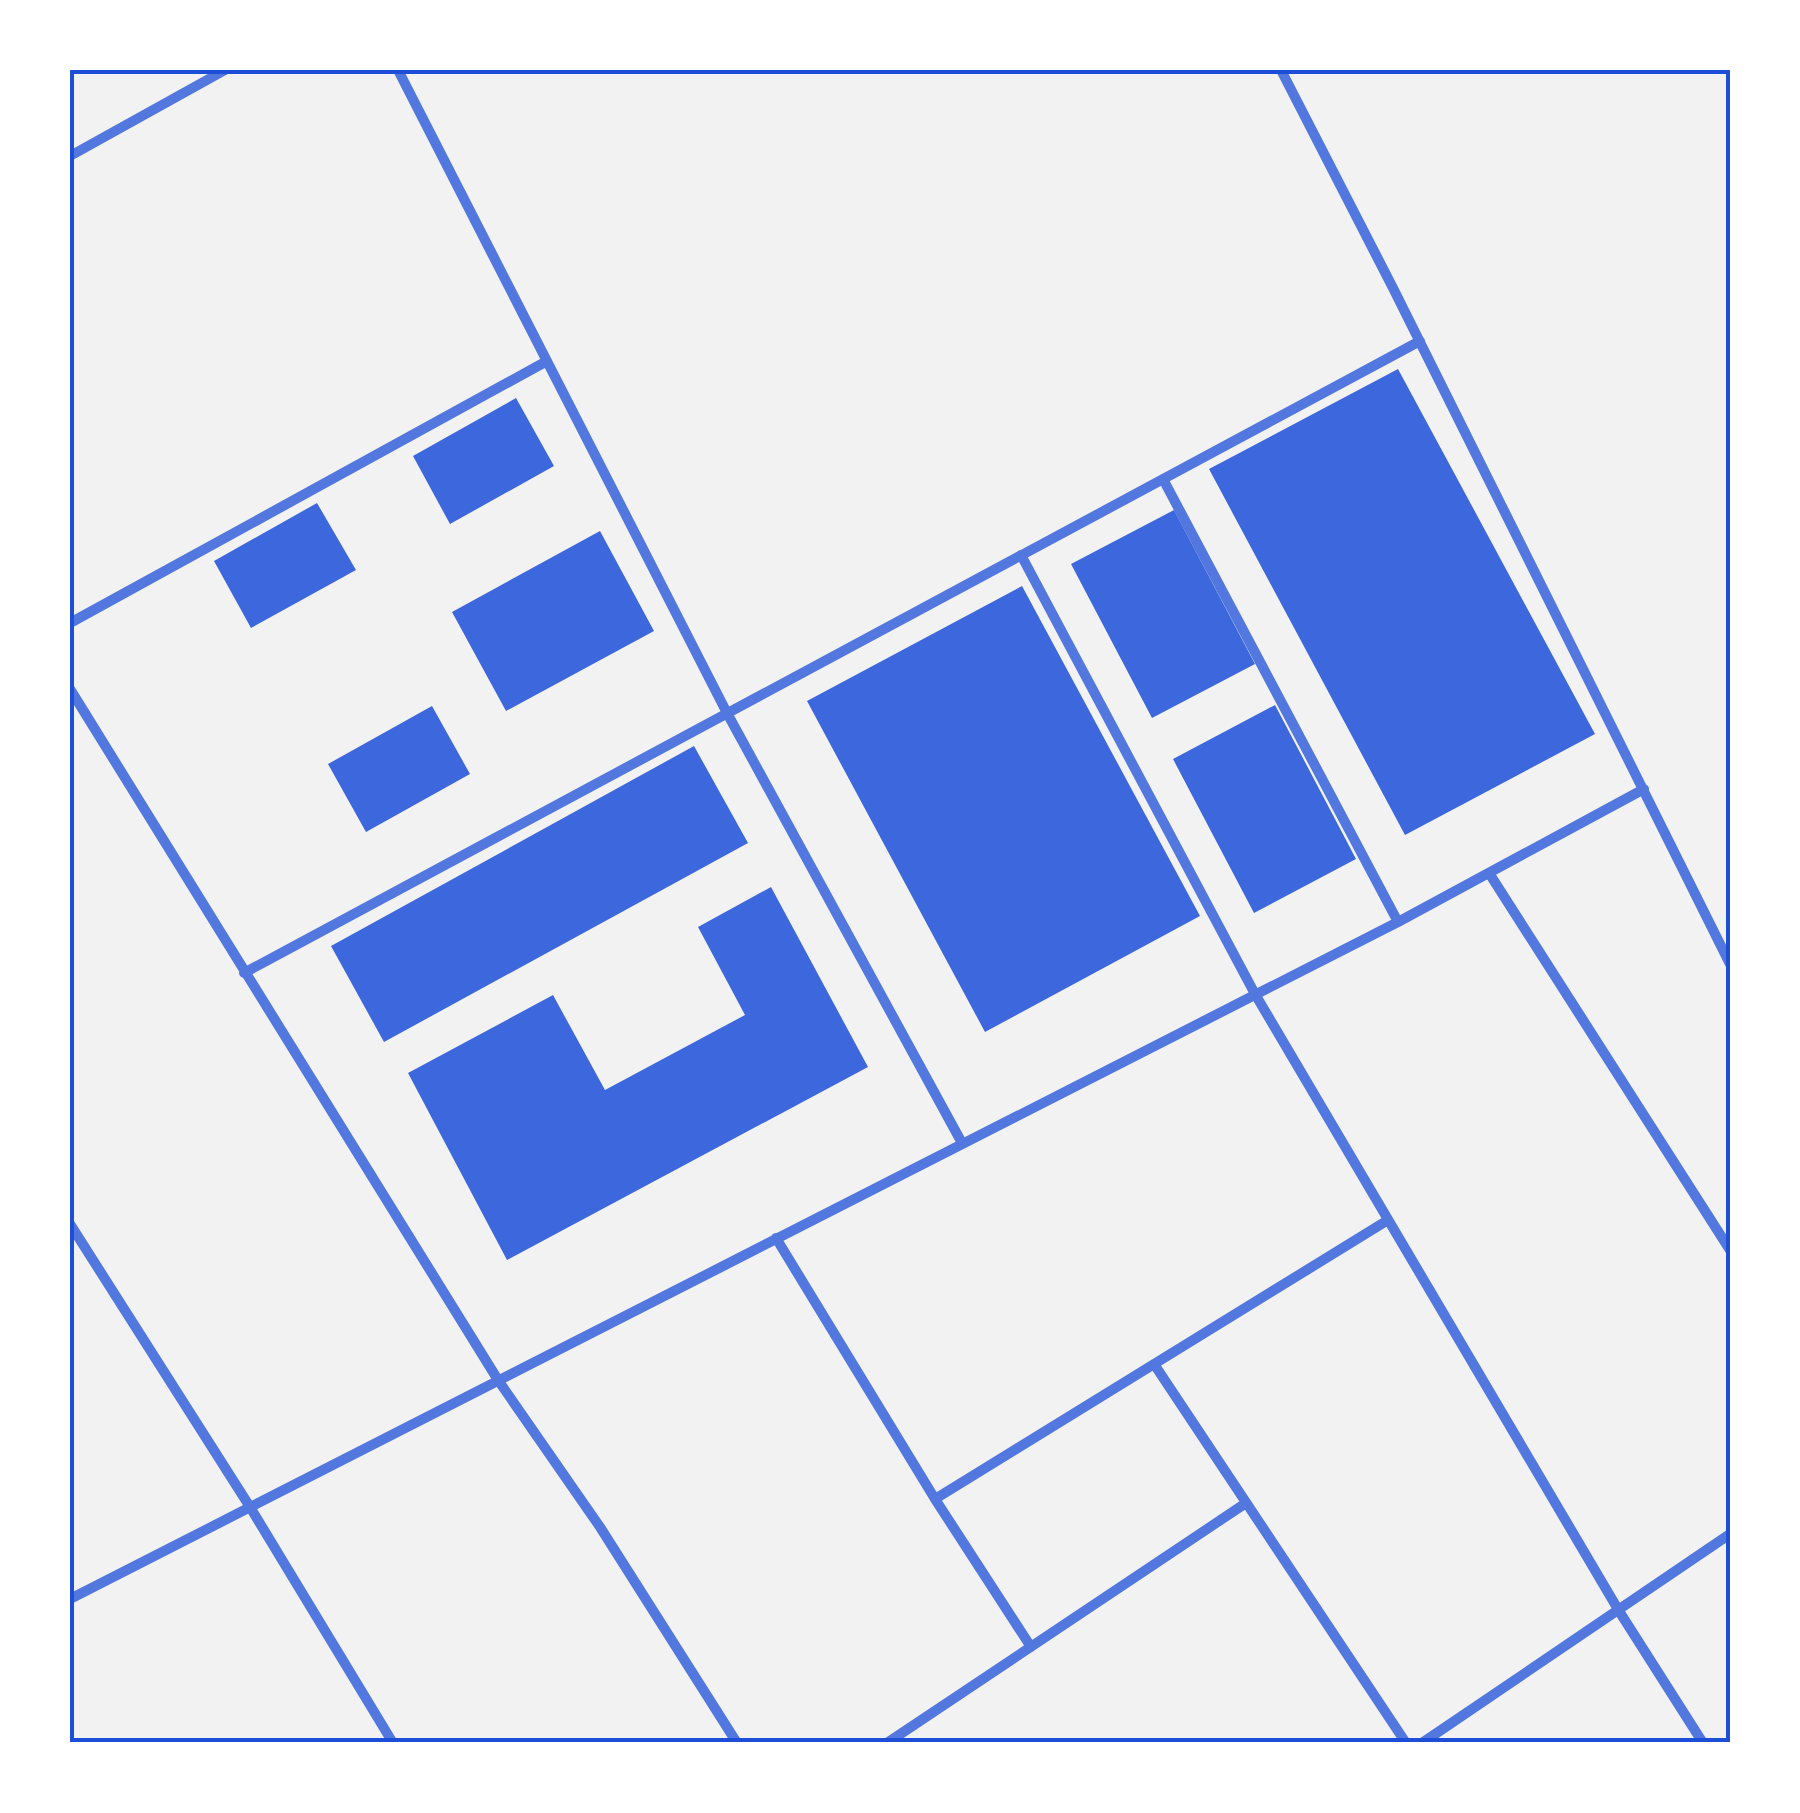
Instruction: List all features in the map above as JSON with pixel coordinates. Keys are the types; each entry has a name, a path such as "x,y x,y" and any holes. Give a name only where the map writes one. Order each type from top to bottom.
{"street":[{"path":"70,156 226,70"},
{"path":"398,70 727,713 962,1143"},
{"path":"1281,70 1730,964"},
{"path":"244,973 1420,341"},
{"path":"70,623 547,361"},
{"path":"1162,480 1398,922"},
{"path":"1021,555 1255,994 1619,1611 1704,1743"},
{"path":"70,689 498,1380 600,1527 737,1743"},
{"path":"70,1599 1398,922 1644,789"},
{"path":"1489,873 1730,1250"},
{"path":"935,1500 1388,1220"},
{"path":"70,1224 250,1507 393,1743"},
{"path":"776,1238 935,1500 1031,1646"},
{"path":"1154,1364 1406,1743"},
{"path":"886,1743 1246,1504"},
{"path":"1422,1743 1730,1534"}],"building":[{"path":"1398,369 1595,734 1405,835 1209,469"},
{"path":"516,398 554,466 450,524 413,456"},
{"path":"317,503 356,570 251,628 214,561"},
{"path":"1174,510 1255,664 1152,718 1071,564"},
{"path":"600,531 654,631 506,711 452,612"},
{"path":"1022,586 1200,916 985,1032 807,701"},
{"path":"1275,705 1356,859 1254,913 1173,759"},
{"path":"432,706 470,774 366,832 328,764"},
{"path":"694,746 748,843 384,1042 331,946"},
{"path":"771,887 868,1067 507,1260 408,1073 553,995 605,1090 745,1015 698,927"}]}
